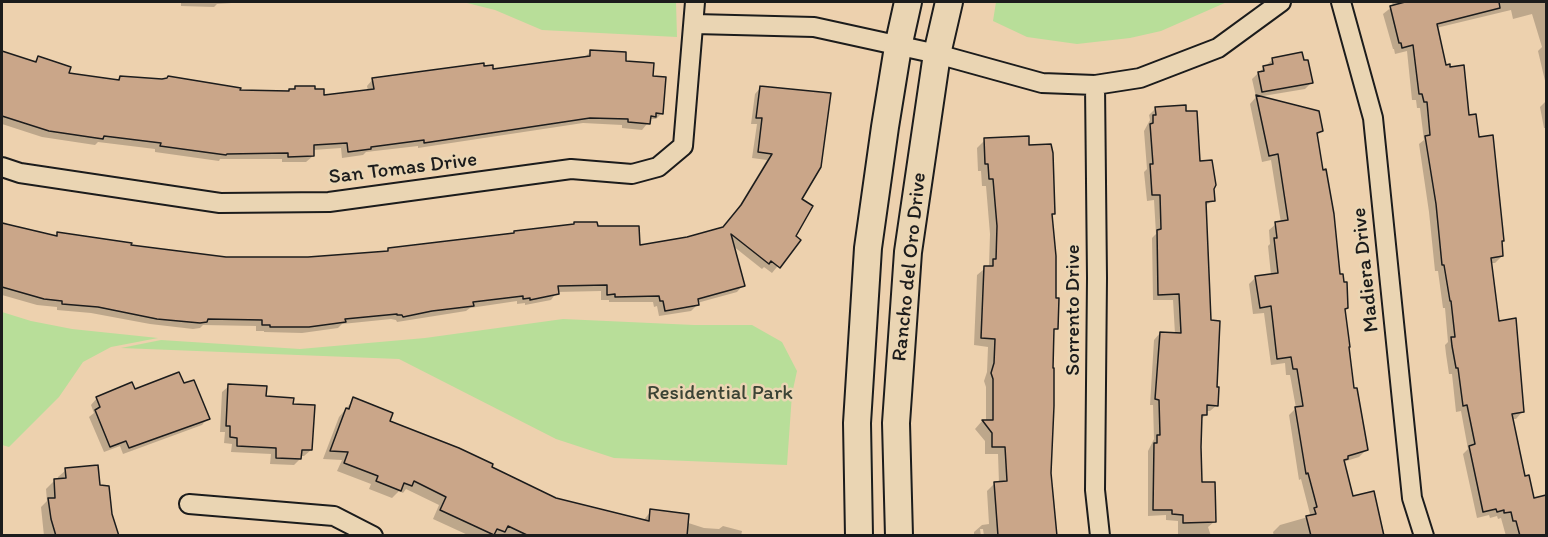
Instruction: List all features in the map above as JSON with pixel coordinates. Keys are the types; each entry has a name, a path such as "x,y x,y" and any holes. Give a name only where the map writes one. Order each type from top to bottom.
{"main road":[{"name":"Rancho del Oro Drive","path":"859,536 857,423 868,248 898,46 908,2"},
{"name":"Rancho del Oro Drive","path":"899,536 896,423 903,310 915,192 937,54 949,2"}],"street":[{"name":"San Tomas Drive","path":"2,167 20,173 220,203 329,202 571,169 632,174 658,167 683,146 695,2"},
{"path":"694,24 814,27 937,54 1042,83 1095,84 1140,78 1218,48 1281,2"},
{"name":"Madiera Drive","path":"1341,2 1373,118 1412,498 1424,536"},
{"name":"Sorrento Drive","path":"1095,84 1097,278 1095,490 1100,536"},
{"path":"189,504 334,516 373,536"}],"green space":[{"path":"463,2 676,2 677,37 542,30 495,10"},
{"path":"996,2 1227,2 1161,31 1130,38 1077,44 1027,37 993,21"},
{"path":"2,312 31,321 72,329 158,338 111,347 83,362 59,397 9,447 2,445"},
{"name":"Residential Park","path":"563,319 694,325 752,325 782,342 797,371 792,394 787,465 614,458 556,439 399,359 121,348 161,340 300,349 425,338"}],"building":[{"path":"1405,2 1499,2 1500,8 1437,24 1446,65 1450,64 1450,67 1464,65 1469,115 1476,114 1479,137 1493,135 1504,241 1502,241 1503,256 1491,258 1499,321 1516,318 1524,412 1512,414 1525,476 1529,475 1534,498 1546,495 1546,536 1520,536 1511,512 1504,513 1504,510 1497,512 1496,509 1483,512 1469,446 1475,444 1467,405 1463,406 1458,368 1456,368 1452,346 1451,337 1455,337 1451,301 1444,265 1442,265 1436,204 1425,136 1430,135 1427,102 1424,102 1422,94 1419,94 1413,45 1402,48 1399,43 1390,6"},
{"path":"590,50 626,52 626,61 654,63 653,76 666,77 663,114 656,113 656,117 651,116 650,124 628,122 628,119 590,118 348,152 347,143 314,145 314,156 288,157 288,153 226,155 160,146 161,143 104,136 103,139 49,131 2,116 2,51 36,62 38,56 71,67 69,73 119,80 120,76 162,79 168,76 241,88 240,90 289,91 289,89 295,89 295,86 315,86 315,89 324,89 324,95 374,89 372,78 484,63 484,66 493,65 493,69 590,56"},
{"path":"1302,52 1304,60 1308,60 1313,83 1262,92 1258,72 1264,71 1263,66 1273,64 1272,58"},
{"path":"760,86 831,93 821,167 802,199 813,206 796,236 801,240 780,268 771,261 769,264 731,234 745,286 698,299 699,305 665,311 663,301 660,301 659,296 615,297 615,294 607,295 607,285 558,286 559,294 530,300 530,298 523,299 523,296 473,302 474,306 403,317 397,314 345,319 346,322 309,327 270,327 270,325 262,325 262,320 208,319 207,322 200,323 157,319 98,307 62,304 62,301 44,299 2,287 2,223 57,236 57,232 132,243 131,245 226,257 308,257 388,251 388,248 514,233 514,231 574,224 574,222 597,222 598,226 639,226 640,245 687,237 723,227 741,205 772,154 758,152 762,118 756,118"},
{"path":"1256,95 1319,111 1323,131 1317,133 1334,214 1340,274 1343,274 1344,282 1347,282 1348,308 1345,309 1354,388 1357,388 1368,450 1348,456 1348,459 1344,460 1353,496 1374,491 1384,536 1311,536 1306,516 1316,514 1314,508 1317,507 1308,473 1306,474 1295,407 1303,406 1297,369 1293,369 1291,357 1277,359 1271,306 1260,308 1255,276 1278,273 1274,238 1277,238 1275,222 1288,220 1278,154 1269,156"},
{"path":"1186,105 1186,111 1197,111 1200,161 1212,160 1216,185 1215,201 1206,202 1211,320 1220,321 1218,406 1207,405 1207,415 1202,415 1201,447 1202,482 1215,482 1216,522 1183,523 1183,515 1172,514 1172,510 1153,510 1154,443 1157,443 1157,435 1160,435 1159,400 1155,399 1160,332 1181,333 1179,294 1158,295 1157,230 1161,229 1160,195 1152,195 1150,164 1153,164 1150,124 1153,123 1153,115 1156,115 1155,107"},
{"path":"1029,136 1029,145 1051,144 1053,153 1055,214 1052,214 1056,256 1056,298 1059,298 1058,329 1054,329 1051,473 1057,536 998,536 994,482 1007,481 1005,447 992,447 992,433 982,420 993,420 991,373 994,363 995,339 981,338 984,266 993,266 993,259 996,259 997,226 993,179 989,179 988,164 985,164 984,138"},
{"path":"179,372 184,383 194,380 210,419 129,448 126,441 110,447 95,410 100,407 96,397 132,382 135,389"},
{"path":"228,384 267,386 266,396 294,398 293,404 315,405 312,450 302,450 301,459 276,458 276,448 237,446 237,438 230,437 230,426 226,426"},
{"path":"353,397 393,413 390,421 459,448 556,498 649,521 650,509 689,514 687,536 529,536 508,526 505,532 497,529 494,535 440,510 446,497 414,481 412,486 404,483 401,491 376,481 378,476 344,463 348,452 330,451 346,408 349,409"},
{"path":"98,465 100,485 109,486 112,514 119,536 56,536 48,498 55,498 54,479 66,478 65,468"}]}
